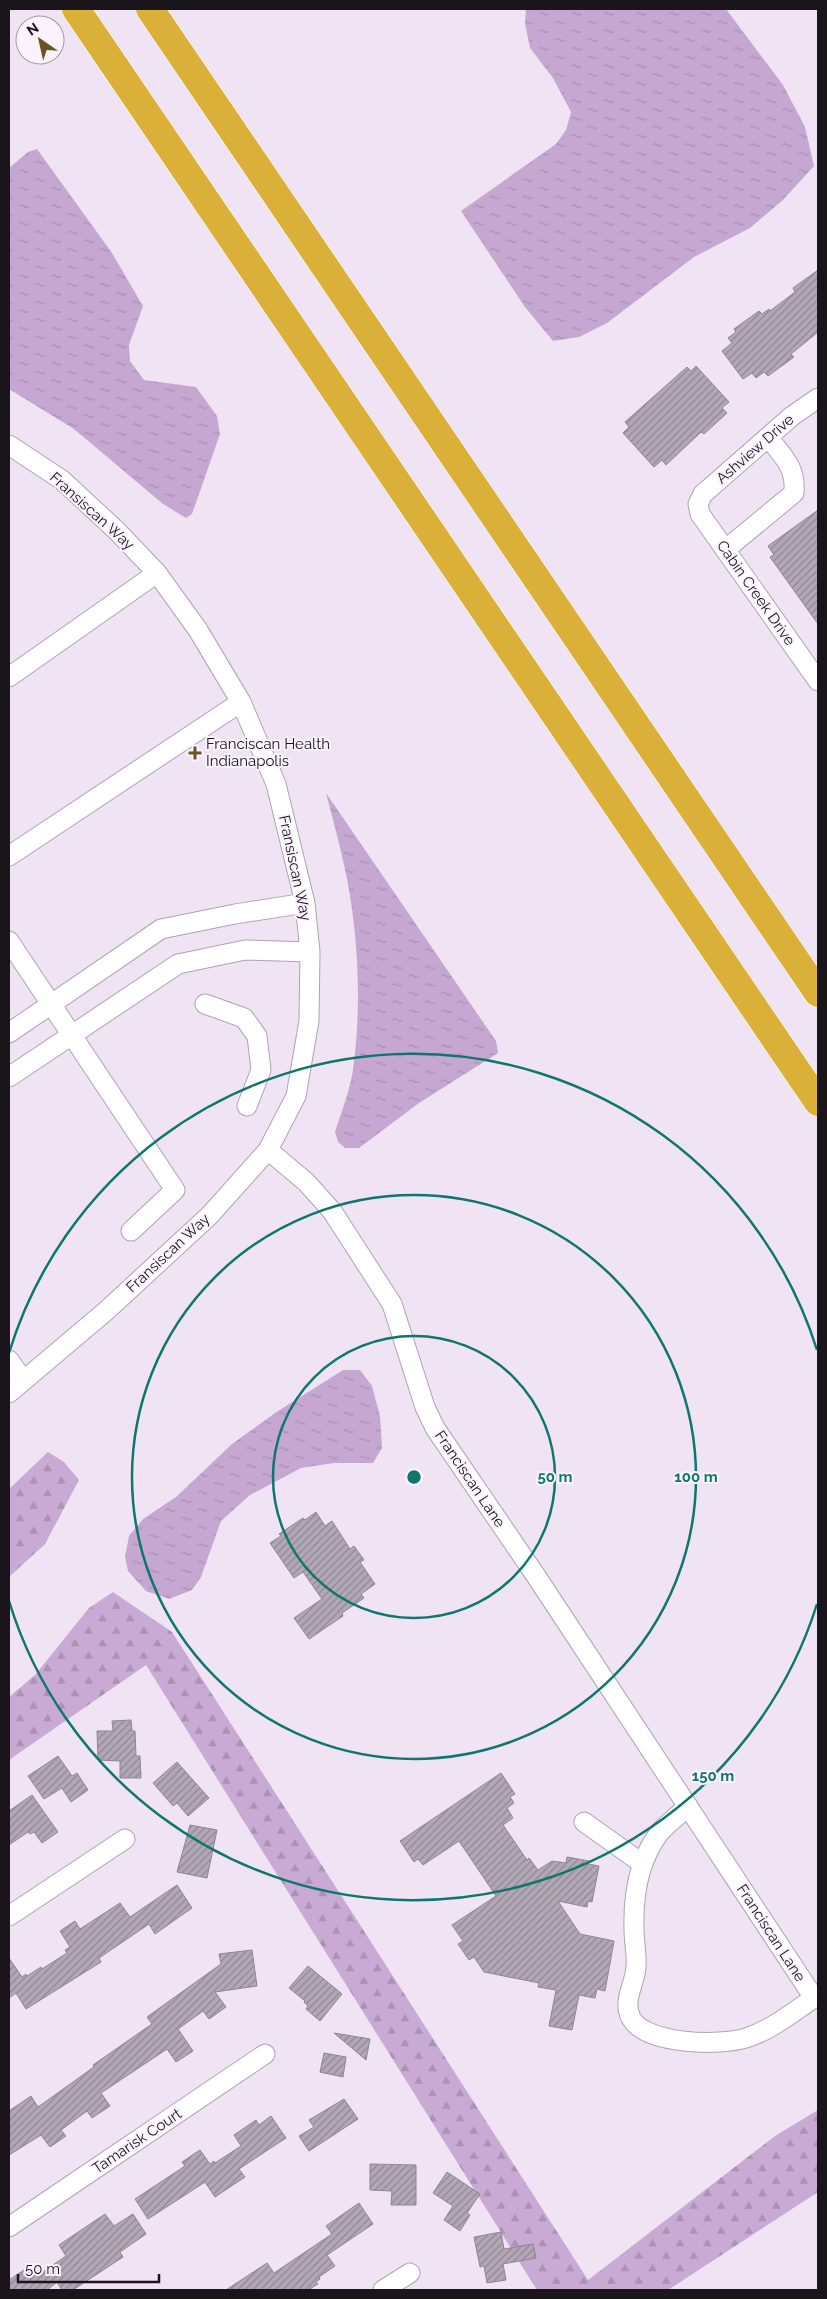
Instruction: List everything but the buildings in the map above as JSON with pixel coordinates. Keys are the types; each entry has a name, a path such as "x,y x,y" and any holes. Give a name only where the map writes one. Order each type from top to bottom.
{"highway":[{"path":"76,9 818,1102"},
{"path":"150,9 818,992"}],"street":[{"name":"Ashview Drive","path":"698,504 703,494 792,416 818,398"},
{"path":"725,550 794,493 795,479 792,468 768,437"},
{"name":"Fransiscan Way","path":"9,444 62,480 158,572 198,630 241,702 276,784 305,903 310,952 309,1021 296,1096 268,1150 210,1215 106,1311 9,1393"},
{"name":"Cabin Creek Drive","path":"698,504 700,514 818,681"},
{"path":"9,677 158,572"},
{"path":"9,856 241,702"},
{"path":"9,1034 161,929 235,914 305,903"},
{"path":"9,941 175,1190 131,1231"},
{"path":"9,1077 178,964 245,950 310,952"},
{"path":"205,1004 244,1018 257,1036 261,1070 247,1106"},
{"name":"Franciscan Lane","path":"268,1150 306,1182 332,1211 392,1304 425,1407 435,1428 688,1806 814,1998 776,2024 746,2038 720,2043 664,2038 642,2029 632,2019 627,2004 636,1968 635,1906 643,1864 646,1855 660,1832 688,1806"},
{"path":"9,1360 23,1380"},
{"path":"584,1822 643,1864"},
{"path":"9,1916 125,1839"},
{"name":"Tamarisk Court","path":"9,2227 265,2054"},
{"path":"383,2290 410,2273"}],"green space":[{"path":"48,1452 64,1462 79,1480 45,1544 9,1577 9,1489"},
{"path":"113,1592 172,1632 588,2280 775,2136 818,2110 818,2192 668,2290 537,2290 146,1665 9,1760 9,1697 35,1675 89,1608"}],"water":[{"path":"526,9 726,9 783,85 805,127 814,166 783,200 750,228 694,257 607,323 579,337 553,341 525,307 461,211 556,144 566,130 571,112 553,78 530,48 525,23"},
{"path":"37,149 112,253 143,306 129,345 130,361 144,380 196,387 217,416 220,434 192,514 186,518 163,504 74,429 9,389 9,168 28,152"},
{"path":"326,793 496,1041 498,1053 419,1103 359,1148 345,1148 338,1142 335,1132 353,1071 358,986 350,894"},
{"path":"343,1370 360,1370 372,1386 380,1416 382,1448 373,1463 334,1463 301,1468 250,1495 221,1521 201,1577 192,1590 169,1599 146,1591 128,1571 125,1557 129,1536 143,1519 176,1497 232,1444 275,1413"}],"place":[{"name":"Franciscan Health Indianapolis","path":"195,753"}]}
